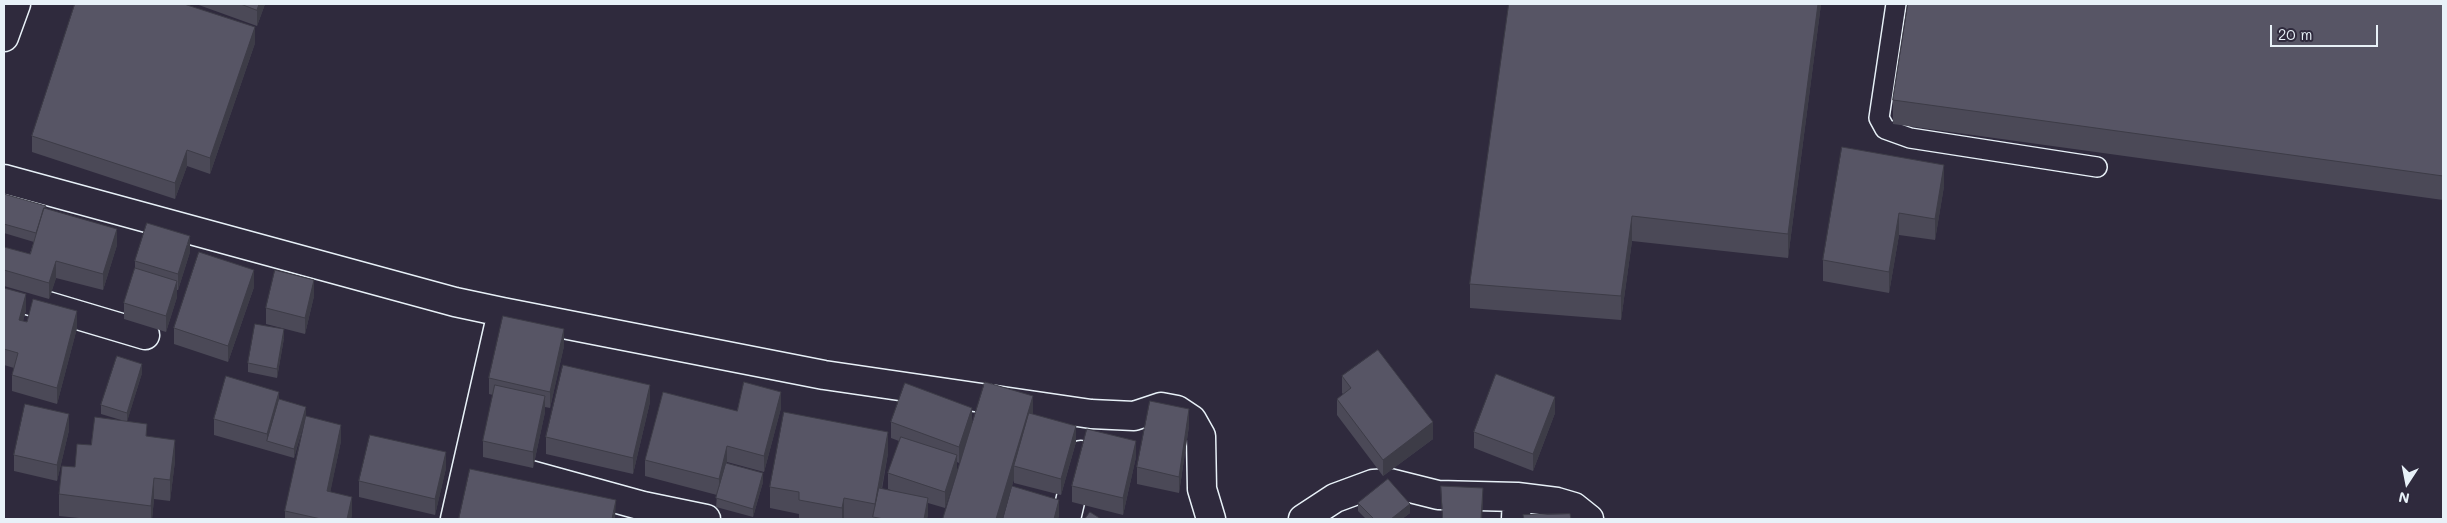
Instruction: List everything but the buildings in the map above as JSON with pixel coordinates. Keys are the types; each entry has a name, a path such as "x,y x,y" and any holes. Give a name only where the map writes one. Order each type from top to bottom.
{"street":[{"path":"4,37 16,4"},
{"path":"4,179 455,302 502,312 824,374 1091,414 1134,416 1161,407 1177,410 1192,420 1201,436 1202,489 1211,519"},
{"path":"4,293 145,335"},
{"path":"454,519 502,312"},
{"path":"1066,519 1091,414"},
{"path":"469,458 643,506 706,519"},
{"path":"1303,519 1335,498 1373,484 1390,483 1438,495 1516,508 1557,502 1574,507 1589,519"}],"lane":[{"path":"1896,4 1879,118 1885,130 1910,138 2097,167"}]}
